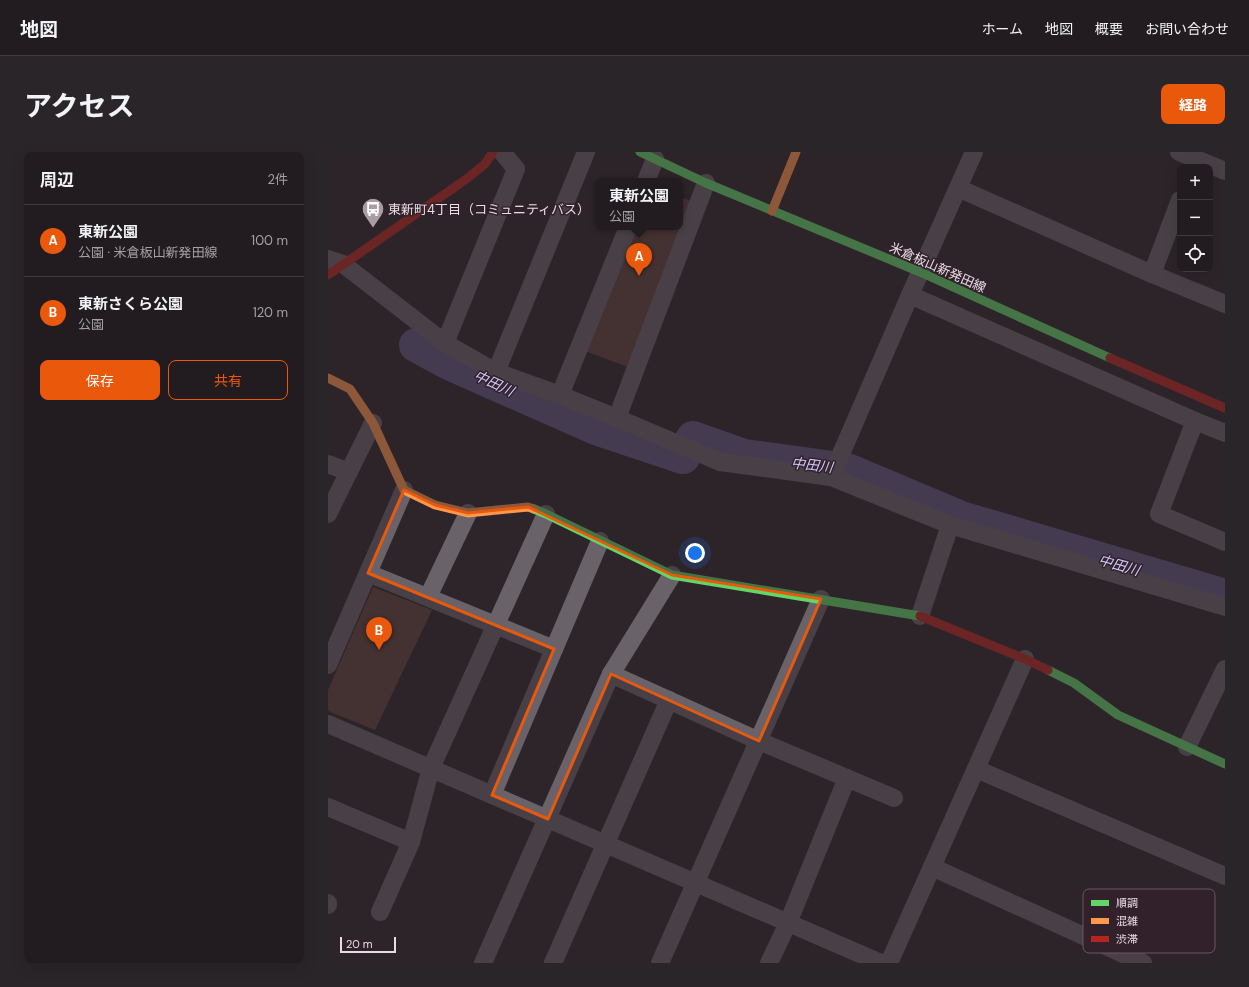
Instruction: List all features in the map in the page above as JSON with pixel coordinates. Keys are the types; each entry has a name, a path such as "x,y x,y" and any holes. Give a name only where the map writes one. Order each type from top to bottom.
{"street":[{"path":"328,275 336,262 465,180 485,164 493,152"},
{"path":"445,343 516,169 502,152"},
{"path":"496,372 586,152"},
{"path":"772,211 796,152"},
{"path":"831,477 974,152"},
{"path":"1179,152 1225,171"},
{"path":"646,178 647,156"},
{"name":"米倉板山新発田線","path":"647,156 706,183 920,272 1080,345 1225,408"},
{"path":"617,418 706,183"},
{"path":"958,188 1152,274 1225,304"},
{"path":"1152,274 1177,208"},
{"path":"560,395 627,230"},
{"path":"336,262 445,343 496,372 560,395 720,462 831,477 950,525 1225,607"},
{"path":"910,295 1195,422 1225,433"},
{"path":"328,378 350,389 373,423 404,490 435,505 468,512 528,507 546,514 672,575 920,616 1025,659 1074,683 1118,715 1225,764"},
{"path":"1195,422 1159,514 1225,542"},
{"path":"328,514 373,423"},
{"path":"328,464 349,472"},
{"path":"328,666 334,633 368,573 404,490"},
{"path":"428,597 468,512"},
{"path":"380,912 411,842 431,768 546,514"},
{"path":"920,616 950,525"},
{"path":"492,795 600,541"},
{"path":"368,573 496,624 554,649"},
{"path":"483,963 611,674 672,575"},
{"path":"660,963 822,599"},
{"path":"889,963 1025,659"},
{"path":"1187,747 1225,669"},
{"path":"611,674 759,741 894,798"},
{"path":"553,963 669,700"},
{"path":"330,730 431,768 881,963"},
{"path":"976,769 1225,876"},
{"path":"769,963 788,923 847,778"},
{"path":"328,807 411,842"},
{"path":"932,867 1083,936"},
{"path":"1121,953 1143,963"}],"highlighted area":[{"path":"404,490 435,505 468,513 528,507 672,575 821,599 759,741 611,674 548,819 492,795 554,649 368,573"}],"shaded area":[{"path":"683,198 691,201 683,222"},
{"path":"634,230 680,230 628,367 585,351"},
{"path":"373,587 432,610 375,730 328,711 328,690"}],"waterway":[{"name":"中田川","path":"416,345 449,363 596,428 683,457 693,438 744,456 847,470 961,518 1225,596"}],"traffic: fast":[{"path":"640,152 706,183 920,272 1110,358"},
{"path":"534,509 672,575 920,616"},
{"path":"1048,670 1074,683 1118,715 1225,764"}],"traffic: slow":[{"path":"772,211 796,152"},
{"path":"328,378 350,389 373,423 404,490 435,505 468,513 528,507 534,509"}],"traffic: jam":[{"path":"328,275 465,180 485,164 493,152"},
{"path":"1110,358 1225,408"},
{"path":"920,616 1048,670"}],"place":[{"name":"東新町4丁目（コミュニティバス）","path":"373,228"},
{"name":"東新公園","path":"639,276"},
{"name":"東新さくら公園","path":"379,650"}]}
